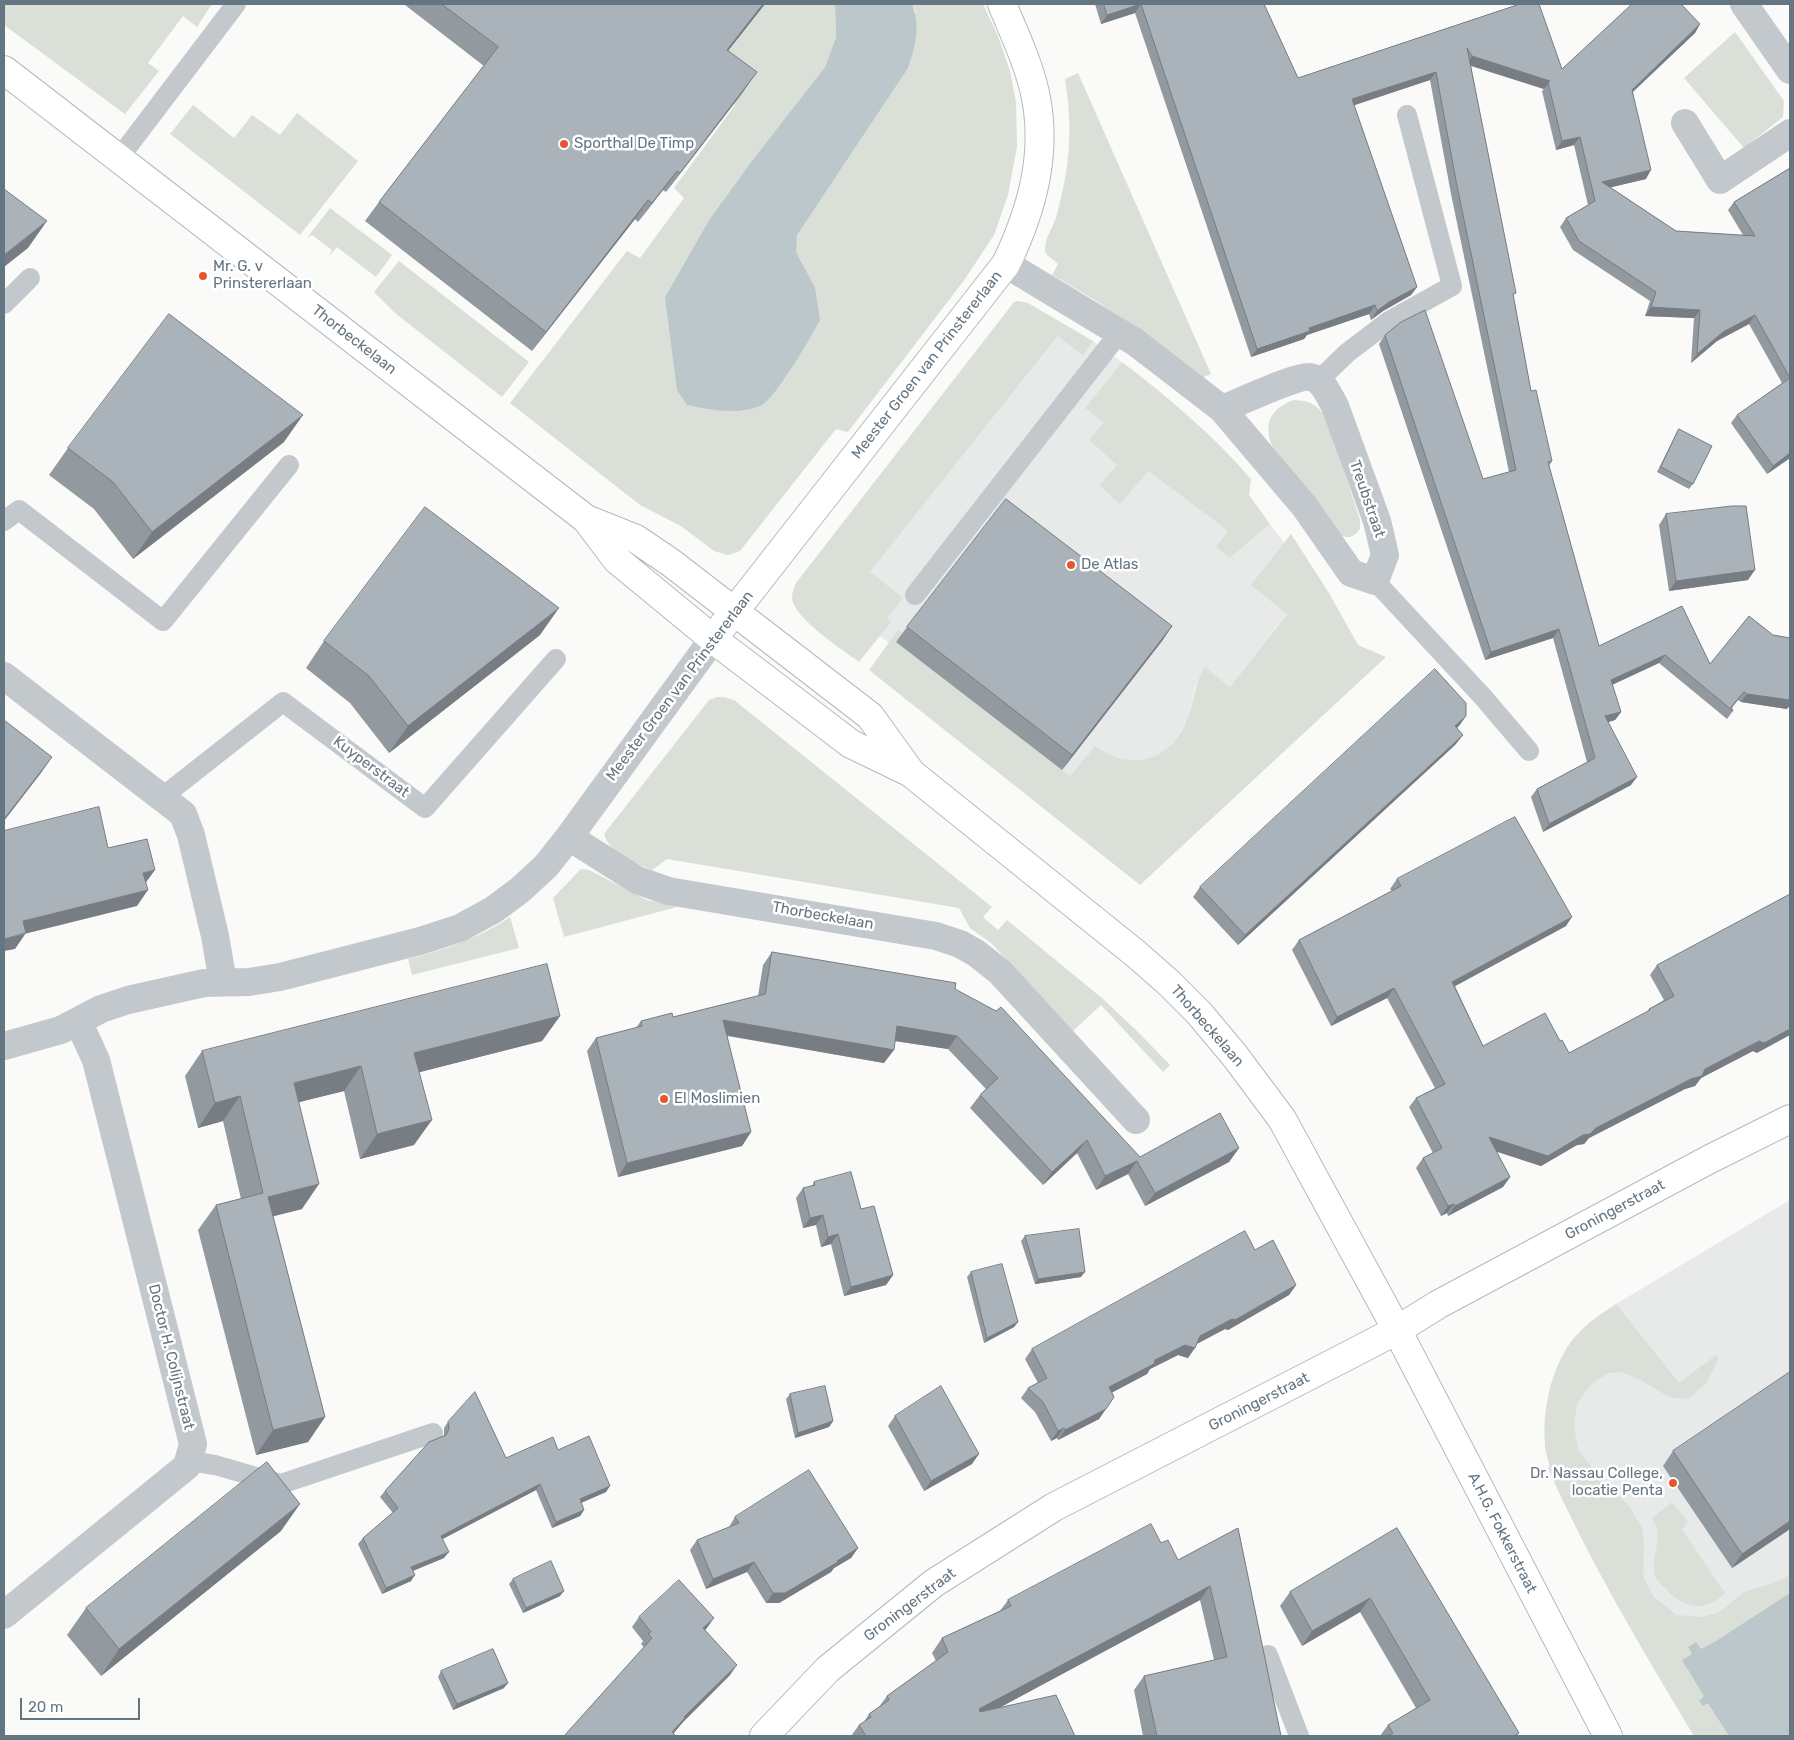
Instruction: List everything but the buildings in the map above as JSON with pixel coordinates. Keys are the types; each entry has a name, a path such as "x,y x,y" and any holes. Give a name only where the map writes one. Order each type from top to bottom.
{"street":[{"name":"Meester Groen van Prinstererlaan","path":"4,1046 61,1030 101,1009 128,1000 204,983 250,982 280,977 420,941 460,928 493,910 520,890 546,866 713,639 1006,264 1020,235 1030,206 1040,147 1035,93 1028,68 1002,4"},
{"path":"1744,4 1790,70"},
{"name":"Thorbeckelaan","path":"4,70 586,519 636,540 670,562 870,716 912,773"},
{"path":"1685,123 1720,180 1790,133"},
{"path":"1006,264 1135,342 1222,409 1304,507 1351,574 1375,581"},
{"path":"1222,409 1295,380 1310,377 1318,381"},
{"name":"Treubstraat","path":"1318,381 1325,388 1335,406 1377,521 1385,555 1375,581"},
{"name":"Thorbeckelaan","path":"586,519 617,560 713,639 851,744 912,773 1136,954 1199,1013 1235,1056 1282,1119 1397,1330"},
{"path":"4,676 183,814 191,835 223,982"},
{"name":"Thorbeckelaan","path":"569,837 637,880 668,891 936,936 960,944 976,953 1000,972 1136,1120"},
{"name":"Doctor H. Colijnstraat","path":"78,1021 99,1070 193,1444 189,1461"},
{"name":"Groningerstraat","path":"764,1736 828,1669 934,1583 1054,1506 1397,1330 1439,1304 1710,1159 1790,1119"},
{"name":"A.H.G. Fokkerstraat","path":"1397,1330 1608,1736"},
{"path":"4,1615 187,1466 189,1461"}],"lane":[{"path":"119,158 236,4"},
{"path":"1318,381 1347,354 1389,321 1452,286 1407,115"},
{"path":"4,304 30,278"},
{"path":"915,595 1120,332"},
{"path":"4,521 19,510 163,621 290,465"},
{"path":"1375,581 1483,697 1529,750"},
{"name":"Kuyperstraat","path":"161,798 283,702 425,808 556,659"},
{"path":"189,1461 215,1465 281,1484 433,1433"},
{"path":"1268,1656 1299,1736"}],"shaded area":[{"path":"4,4 212,4 197,27 183,16 148,63 159,71 125,114 4,25"},
{"path":"765,4 835,4 836,37 825,67 751,162 709,220 665,297 784,380 820,320 801,261 795,252 797,235 916,12 912,4 983,4 998,36 1010,71 1016,102 1017,147 1008,195 994,235 965,279 848,432 836,429 740,551 728,555 714,551 681,526 640,505 510,403 627,251 640,258 684,198 674,188 735,105 706,81"},
{"path":"835,4 912,4 917,28 913,53 908,68 797,235 796,252 815,288 820,320 783,381 767,401 760,406 733,411 687,405 677,390 665,297 709,220 751,162 825,67 836,37"},
{"path":"1735,32 1784,101 1783,117 1744,148 1684,78"},
{"path":"1078,73 1211,374 1202,378 1132,325 1052,275 1058,264 1046,254 1045,249 1047,239 1056,219 1065,180 1069,147 1069,114 1065,79"},
{"path":"193,105 234,138 252,115 280,135 297,113 358,161 300,235 170,134"},
{"path":"330,208 392,255 376,277 337,247 329,255 332,250 312,235 307,238"},
{"path":"399,261 529,362 502,397 395,313 374,292"},
{"path":"1014,302 1028,303 1093,341 1083,355 1058,336 870,572 903,598 887,618 891,622 859,662 820,633 801,615 792,598 795,585"},
{"name":"De Atlas","path":"1059,335 1093,341 1122,362 1085,408 1103,423 1089,440 1117,465 1099,485 1148,471 1228,531 1230,558 1270,524 1284,543 1252,585 1287,613 1230,687 1206,668 1196,685 1187,721 1177,739 1165,751 1150,759 1132,761 1117,758 1095,746 1065,782 875,632 870,572"},
{"path":"1122,362 1190,417 1251,479 1249,495 1270,524 1230,558 1216,547 1228,531 1148,471 1120,504 1099,485 1117,465 1089,440 1103,423 1085,408"},
{"path":"1294,400 1312,404 1326,417 1360,520 1360,529 1352,536 1342,536 1273,449 1269,432 1270,419 1279,408"},
{"path":"1291,534 1329,593 1358,645 1386,657 1140,885 869,670 898,630 903,633 900,645 1070,776 1095,746 1119,758 1141,760 1151,758 1168,748 1181,732 1189,715 1201,674 1205,667 1230,687 1287,614 1251,585"},
{"path":"717,697 734,700 992,907 983,917 998,930 1007,920 1103,999 1170,1065 1163,1072 1101,1005 1073,1031 991,943 970,928 959,908 667,859 652,870 630,861 617,853 604,834 709,700"},
{"path":"581,869 589,870 647,900 677,907 564,937 553,898"},
{"path":"510,917 519,948 412,975 408,959 435,952 461,942 486,931"},
{"name":"Dr. Nassau College, locatie Penta","path":"1790,1200 1790,1736 1715,1736 1617,1605 1562,1499 1548,1468 1550,1467 1545,1445 1548,1402 1551,1384 1567,1348 1591,1321 1616,1304"},
{"path":"1616,1304 1679,1383 1716,1355 1719,1359 1706,1383 1688,1399 1669,1397 1641,1380 1621,1372 1609,1373 1592,1383 1577,1404 1574,1426 1578,1450 1600,1478 1629,1506 1642,1528 1644,1546 1643,1576 1653,1596 1676,1615 1702,1617 1720,1612 1744,1592 1771,1584 1790,1575 1790,1593 1716,1641 1701,1649 1695,1642 1688,1648 1692,1654 1704,1696 1729,1736 1694,1736 1599,1571 1548,1468 1550,1467 1545,1447 1544,1431 1547,1402 1554,1374 1566,1349 1574,1338"},
{"path":"1672,1502 1688,1522 1682,1529 1725,1593 1710,1604 1695,1606 1680,1601 1656,1578 1654,1560 1658,1534 1652,1518"},
{"path":"1790,1593 1790,1736 1729,1736 1708,1703 1703,1706 1699,1701 1704,1696 1682,1660 1692,1654 1688,1647 1696,1642 1701,1649"}],"place":[{"name":"Sporthal De Timp","path":"564,144"},
{"name":"Mr. G. v Prinstererlaan","path":"203,276"},
{"name":"De Atlas","path":"1071,565"},
{"name":"El Moslimien","path":"664,1099"},
{"name":"Dr. Nassau College, locatie Penta","path":"1673,1483"}]}
